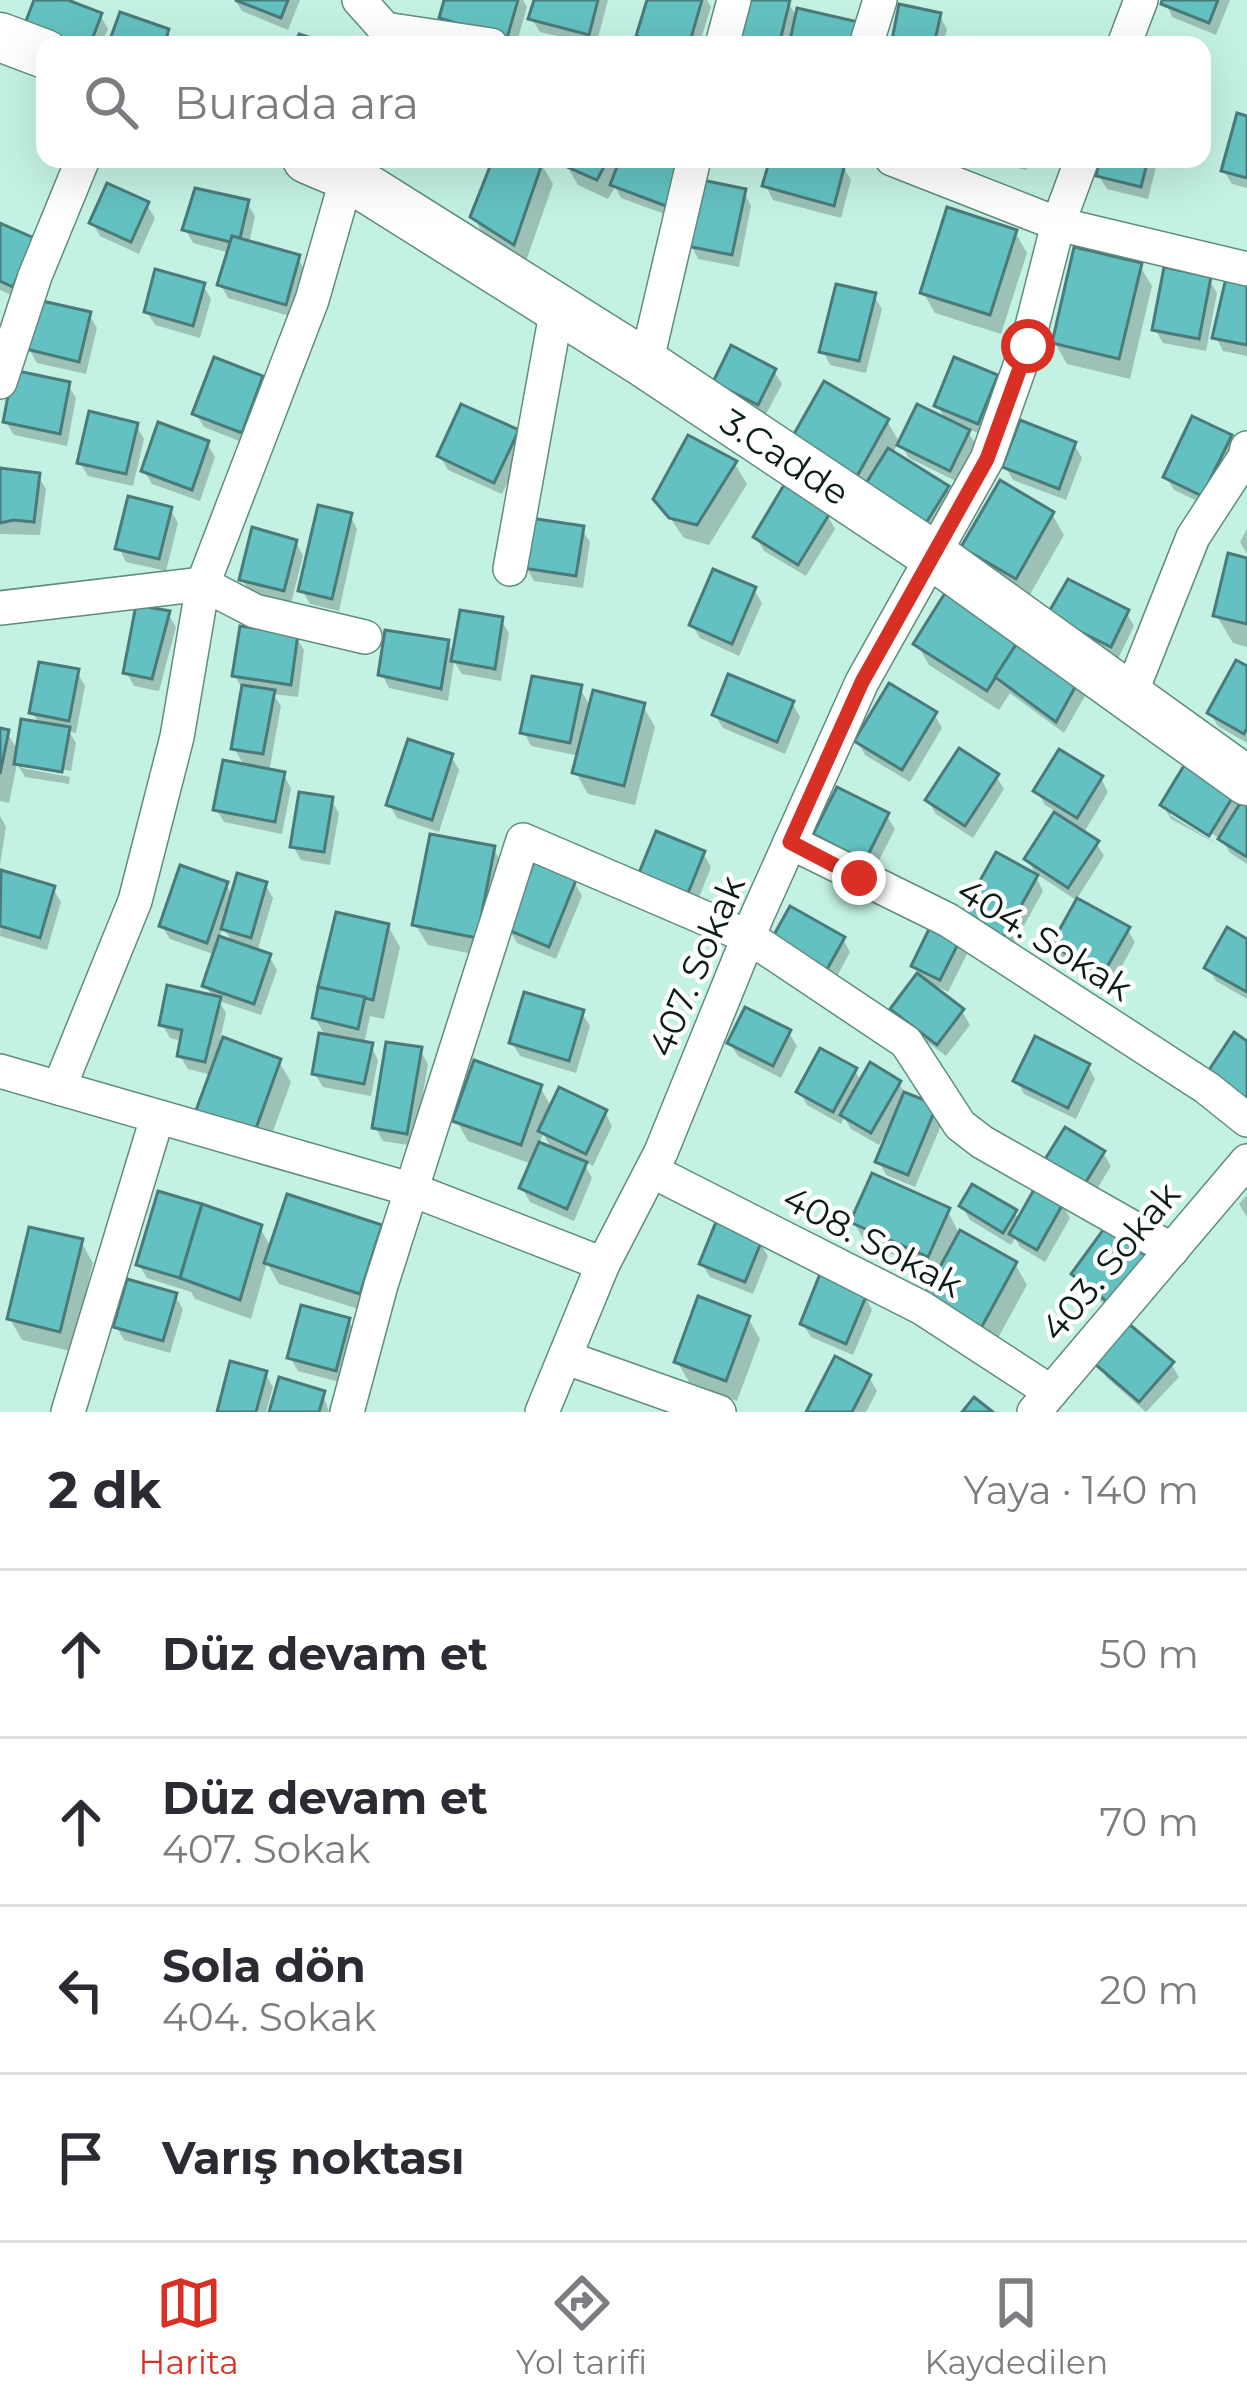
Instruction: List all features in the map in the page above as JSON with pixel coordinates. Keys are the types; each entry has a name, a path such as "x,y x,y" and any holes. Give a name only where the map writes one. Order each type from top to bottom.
{"street":[{"path":"359,0 382,36"},
{"path":"724,36 734,0"},
{"path":"869,36 880,0"},
{"path":"1127,36 1141,0"},
{"path":"0,37 36,51"},
{"path":"0,382 78,168"},
{"path":"59,1088 134,901 177,736 203,584 313,300 334,168"},
{"name":"3.Cadde","path":"341,168 931,554 1247,781"},
{"path":"646,364 692,168"},
{"path":"915,168 1058,224 1247,269"},
{"name":"407. Sokak","path":"542,1412 603,1264 652,1171 862,682 987,459 1028,346 1058,224 1079,168"},
{"path":"510,569 557,308"},
{"path":"1129,698 1193,537 1247,448"},
{"path":"0,608 203,584 255,611 365,638"},
{"path":"347,1412 381,1285 523,840 749,937 906,1042 960,1125 982,1142 1172,1250"},
{"name":"404. Sokak","path":"790,842 948,920 1207,1088 1247,1120"},
{"path":"0,1071 413,1190 603,1264"},
{"path":"68,1412 157,1118"},
{"name":"403. Sokak","path":"1043,1402 1247,1161"},
{"name":"408. Sokak","path":"652,1171 922,1308 1043,1402"},
{"path":"568,1358 719,1412"}],"building":[{"path":"34,0 68,0 102,13 93,36 51,36 24,26"},
{"path":"235,0 288,0 281,18"},
{"path":"444,0 518,0 508,36 439,18"},
{"path":"534,0 598,0 589,35 528,19"},
{"path":"647,0 702,0 692,36 636,36"},
{"path":"745,0 790,0 781,36 736,36"},
{"path":"1162,0 1218,0 1209,23 1161,4"},
{"path":"899,4 941,13 936,36 893,36"},
{"path":"797,8 863,23 859,36 791,36"},
{"path":"120,12 169,29 167,36 111,36"},
{"path":"1237,113 1247,116 1247,178 1221,171"},
{"path":"489,168 541,168 514,245 470,217"},
{"path":"570,168 603,168 597,180"},
{"path":"617,168 680,168 666,206 610,185"},
{"path":"767,168 844,168 834,206 762,186"},
{"path":"1098,168 1146,168 1141,187 1096,176"},
{"path":"702,180 746,189 732,255 687,246"},
{"path":"107,183 149,202 131,242 89,223"},
{"path":"195,188 249,200 240,238 232,236 230,242 182,230"},
{"path":"947,207 1017,230 990,315 920,293"},
{"path":"0,223 34,238 13,287 0,281"},
{"path":"232,236 300,255 286,305 217,285"},
{"path":"1074,247 1142,263 1119,359 1052,343"},
{"path":"1164,267 1211,277 1199,339 1152,330"},
{"path":"155,269 205,283 193,326 144,312"},
{"path":"1226,278 1247,283 1247,345 1212,338"},
{"path":"836,284 876,293 859,361 819,352"},
{"path":"38,300 91,312 79,362 26,349"},
{"path":"731,345 776,369 758,405 713,382"},
{"path":"214,357 263,376 242,433 192,414"},
{"path":"954,357 998,375 978,424 934,406"},
{"path":"13,370 70,382 60,434 3,422"},
{"path":"824,381 889,419 856,478 790,441"},
{"path":"461,404 519,430 494,483 437,456"},
{"path":"917,404 970,430 950,471 897,445"},
{"path":"89,411 138,423 126,474 77,463"},
{"path":"1192,416 1232,435 1202,496 1163,477"},
{"path":"1020,420 1076,442 1059,489 1002,467"},
{"path":"158,422 209,441 192,490 141,471"},
{"path":"688,435 737,461 697,525 669,518 653,499"},
{"path":"888,448 949,486 926,523 865,485"},
{"path":"0,468 40,473 34,522 0,523"},
{"path":"1000,480 1054,512 1016,579 961,547"},
{"path":"784,485 830,513 798,565 753,537"},
{"path":"128,496 172,507 159,559 115,549"},
{"path":"318,505 352,513 332,599 298,591"},
{"path":"530,518 584,526 576,576 523,568"},
{"path":"252,527 297,540 284,591 239,580"},
{"path":"1228,553 1247,558 1247,624 1213,616"},
{"path":"713,569 756,587 732,644 689,625"},
{"path":"1068,579 1129,610 1111,647 1055,619 1050,610"},
{"path":"945,593 1019,640 987,691 913,644"},
{"path":"136,605 170,611 152,679 123,673"},
{"path":"460,610 503,617 495,669 451,661"},
{"path":"240,626 298,634 291,685 232,676"},
{"path":"385,630 449,640 441,689 378,675"},
{"path":"1019,640 1079,680 1056,722 995,677"},
{"path":"1236,660 1247,666 1244,734 1207,713"},
{"path":"39,662 79,669 69,721 29,713"},
{"path":"728,674 794,701 777,742 712,715"},
{"path":"532,676 582,685 570,743 520,733"},
{"path":"889,683 937,712 902,770 854,741"},
{"path":"242,685 275,690 263,754 231,749"},
{"path":"593,690 645,703 624,786 572,773"},
{"path":"21,719 70,727 62,772 14,764"},
{"path":"0,728 9,730 0,774"},
{"path":"408,739 453,754 432,820 386,805"},
{"path":"959,748 999,774 965,826 925,800"},
{"path":"1059,749 1103,776 1077,818 1033,791"},
{"path":"1188,759 1237,790 1209,836 1160,805"},
{"path":"223,760 285,772 275,822 213,810"},
{"path":"837,787 889,813 865,861 813,834"},
{"path":"299,792 333,797 324,852 290,847"},
{"path":"1244,797 1247,799 1247,857 1218,839"},
{"path":"1054,812 1099,841 1068,888 1024,859"},
{"path":"656,831 705,851 688,893 639,873"},
{"path":"430,834 495,846 477,938 412,925"},
{"path":"996,852 1038,875 1001,942 959,918"},
{"path":"534,862 576,880 549,947 506,929"},
{"path":"180,865 228,882 207,943 159,926"},
{"path":"1,870 55,886 40,938 0,926"},
{"path":"237,873 267,882 251,938 221,929"},
{"path":"1077,898 1130,927 1103,974 1051,945"},
{"path":"790,906 845,937 825,973 770,942"},
{"path":"336,912 389,924 373,1000 318,987"},
{"path":"932,923 961,938 940,980 911,966"},
{"path":"1227,927 1247,939 1247,992 1204,968"},
{"path":"219,936 271,954 254,1004 202,986"},
{"path":"917,973 964,1009 937,1045 890,1009"},
{"path":"167,985 221,997 205,1062 177,1056 182,1030 159,1025"},
{"path":"318,987 365,997 358,1029 312,1018"},
{"path":"524,992 584,1010 569,1061 509,1043"},
{"path":"745,1007 791,1030 773,1066 727,1043"},
{"path":"1234,1032 1247,1041 1247,1099 1207,1073"},
{"path":"319,1033 373,1043 364,1084 312,1074"},
{"path":"1035,1036 1090,1064 1068,1108 1013,1081"},
{"path":"223,1037 281,1059 254,1134 195,1113"},
{"path":"386,1042 422,1047 407,1134 372,1128"},
{"path":"820,1048 857,1068 833,1112 796,1092"},
{"path":"474,1060 542,1085 521,1145 452,1121"},
{"path":"870,1062 901,1081 871,1133 840,1115"},
{"path":"559,1087 607,1110 586,1154 538,1131"},
{"path":"904,1092 937,1105 908,1175 875,1162"},
{"path":"1065,1127 1105,1151 1084,1185 1044,1161"},
{"path":"539,1142 587,1162 567,1209 519,1188"},
{"path":"872,1173 950,1208 928,1257 850,1222"},
{"path":"972,1184 1017,1210 1003,1233 959,1206"},
{"path":"1036,1186 1064,1202 1037,1250 1009,1234"},
{"path":"158,1191 202,1204 180,1278 136,1265"},
{"path":"287,1194 382,1225 360,1294 264,1263"},
{"path":"202,1204 262,1225 240,1300 180,1278"},
{"path":"716,1222 762,1240 745,1282 699,1264"},
{"path":"1106,1226 1146,1256 1110,1304 1071,1274"},
{"path":"29,1227 83,1239 60,1332 7,1319"},
{"path":"960,1230 1017,1262 980,1330 923,1298"},
{"path":"820,1274 867,1294 846,1344 800,1324"},
{"path":"127,1279 177,1293 163,1341 113,1327"},
{"path":"698,1296 750,1316 726,1381 674,1362"},
{"path":"301,1305 350,1318 336,1371 287,1358"},
{"path":"1129,1324 1174,1362 1139,1402 1095,1364"},
{"path":"835,1356 871,1375 852,1412 806,1412"},
{"path":"230,1361 267,1371 256,1412 217,1412"},
{"path":"279,1377 325,1391 319,1412 269,1412"},
{"path":"974,1397 993,1412 962,1412"}],"route":[{"path":"859,878 790,842 862,682 987,459 1028,346"}]}
